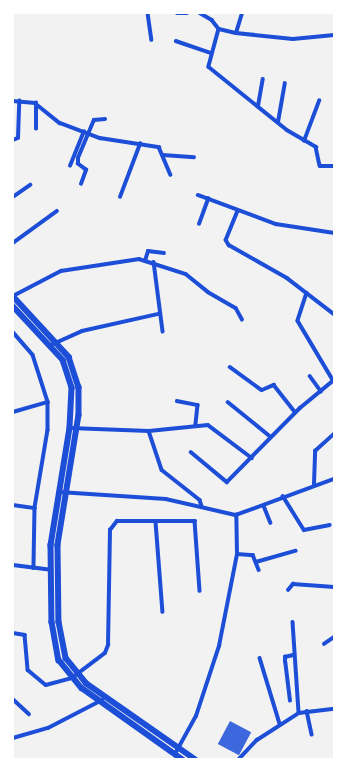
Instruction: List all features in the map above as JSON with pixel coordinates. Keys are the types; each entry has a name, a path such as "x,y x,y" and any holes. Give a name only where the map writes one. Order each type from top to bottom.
{"highway":[{"path":"13,296 58,342 76,374 80,401 77,429 65,492 58,545 59,622 66,658 78,674 105,696 196,759"},
{"path":"13,306 51,345 70,376 73,400 70,428 58,492 51,570 55,648 72,678 101,702 182,759"}],"street":[{"path":"148,13 152,40"},
{"path":"177,13 187,13"},
{"path":"200,13 212,20 219,29 236,33 293,39 334,35"},
{"path":"236,33 242,13"},
{"path":"219,29 208,67 213,73 304,141 319,149 317,163 334,166"},
{"path":"176,41 211,53"},
{"path":"258,106 263,79"},
{"path":"278,122 285,84"},
{"path":"13,101 36,103 60,123 84,132 159,147 171,175"},
{"path":"13,140 18,138 19,101"},
{"path":"304,141 319,101"},
{"path":"36,103 36,129"},
{"path":"81,184 86,170 78,158 95,119 105,119"},
{"path":"70,166 84,132"},
{"path":"120,197 140,144"},
{"path":"163,156 194,157"},
{"path":"13,196 30,185"},
{"path":"198,195 276,224 334,233"},
{"path":"199,224 208,199"},
{"path":"13,243 57,211"},
{"path":"238,211 226,240 229,245 307,293 334,314"},
{"path":"145,260 148,251 164,253"},
{"path":"13,296 41,279 68,269 145,260 186,274 208,292 236,308 242,319"},
{"path":"154,262 158,314 163,331"},
{"path":"191,452 227,482 296,412 334,380 298,321 307,293"},
{"path":"51,345 82,331 158,314"},
{"path":"13,332 33,355 48,402 48,430 35,508 34,568"},
{"path":"230,367 262,390 274,385 296,412"},
{"path":"310,376 321,391"},
{"path":"177,401 198,405 196,425"},
{"path":"13,412 48,402"},
{"path":"228,402 271,437"},
{"path":"70,428 149,431 196,425 208,425 252,458"},
{"path":"149,431 162,470 200,500 202,506"},
{"path":"314,484 315,451 334,434"},
{"path":"58,492 134,495 202,506 236,515 264,506 283,496 314,484 334,479"},
{"path":"283,496 304,530 330,525"},
{"path":"13,505 35,508"},
{"path":"264,506 271,523"},
{"path":"175,754 180,748 196,716 216,659 237,554 236,515"},
{"path":"13,634 25,635 28,670 36,679 54,685 72,678 94,663 108,646 110,530 117,521 156,522 194,520 200,591"},
{"path":"156,522 163,612"},
{"path":"256,562 295,551"},
{"path":"237,554 253,555 260,570"},
{"path":"13,565 51,570"},
{"path":"288,590 293,584 334,587"},
{"path":"293,622 293,655 299,713"},
{"path":"324,644 334,637"},
{"path":"290,702 285,657 293,655"},
{"path":"260,658 280,724"},
{"path":"13,738 48,728 101,702 105,696"},
{"path":"13,699 29,714"},
{"path":"238,759 257,740 299,713 307,710 334,708"},
{"path":"307,710 312,734"}],"building":[{"path":"230,721 251,732 239,755 218,744"}]}
